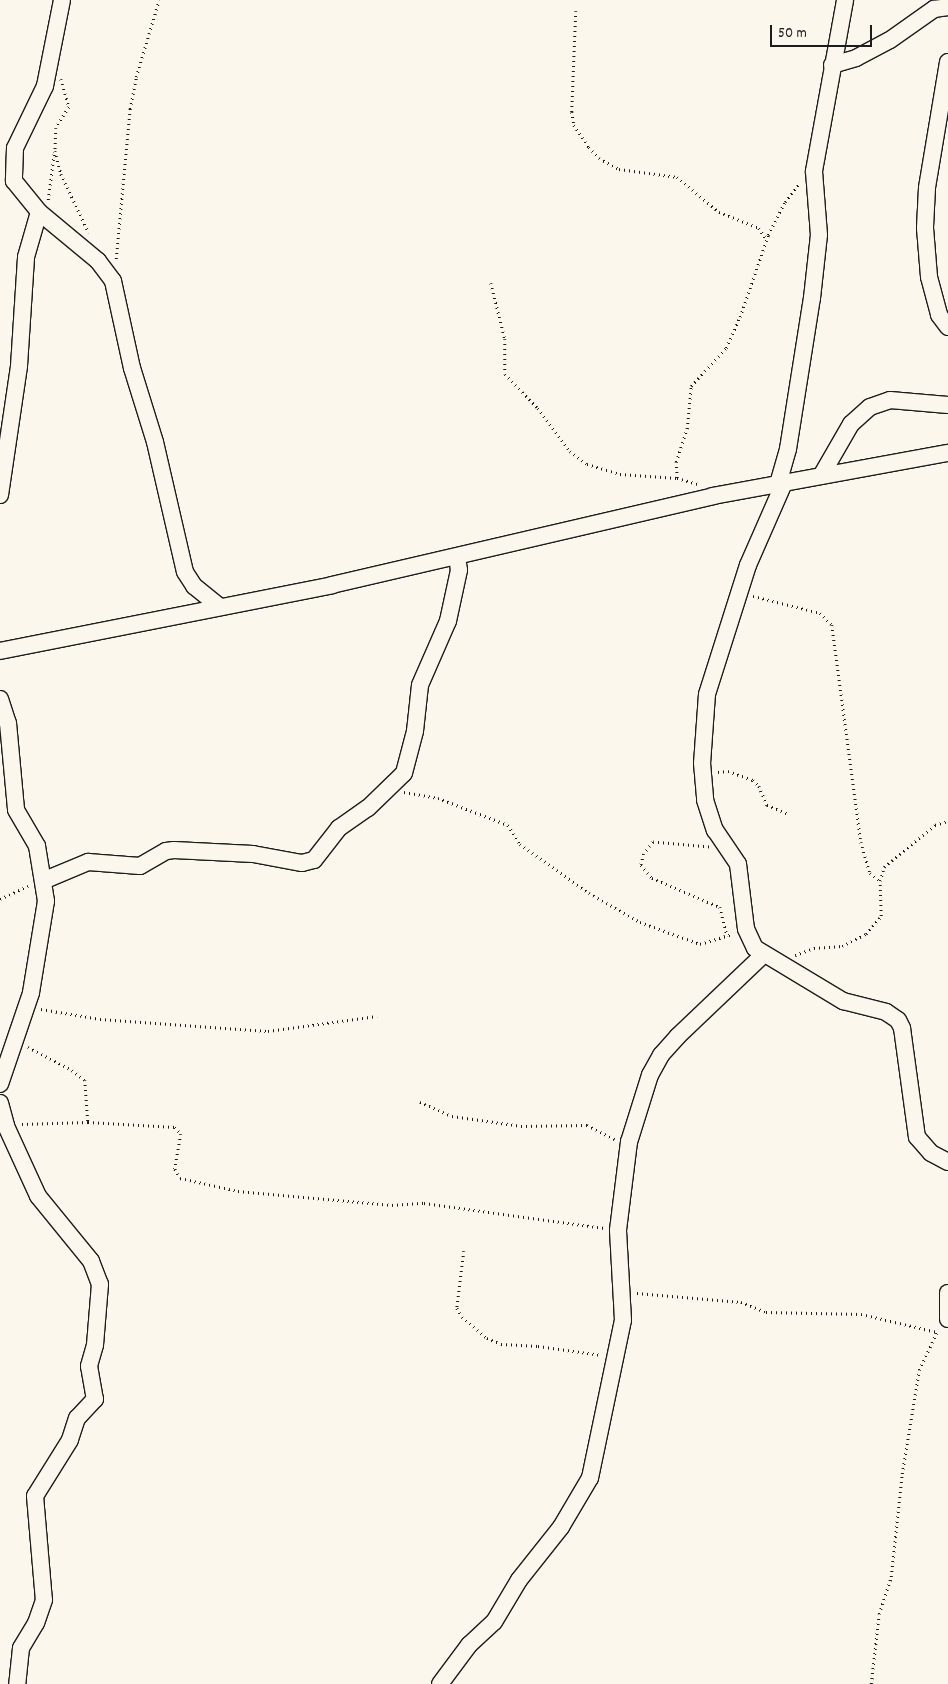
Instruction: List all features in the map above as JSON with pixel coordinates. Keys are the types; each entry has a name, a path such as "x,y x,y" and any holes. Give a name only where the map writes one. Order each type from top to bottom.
{"street":[{"path":"62,0 52,61 45,86 12,159 14,181 42,214 98,261 113,281 132,368 155,442 185,572 194,586 220,607"},
{"path":"845,0 814,171 819,235 812,298 788,449 781,484 738,593 707,694 702,763 705,800 710,818 728,847 741,874 746,929 755,948 763,955 843,1001 886,1012 898,1020 902,1028 917,1137 931,1153 948,1162"},
{"path":"832,65 884,43 934,9 948,8"},
{"path":"948,62 925,209 930,277 939,315 948,327"},
{"path":"0,495 19,366 26,258 42,214"},
{"path":"822,476 851,424 870,407 890,400 948,405"},
{"path":"0,651 457,558 713,496 948,453"},
{"path":"45,880 88,862 148,864 166,851 174,850 253,854 310,862 342,825 368,808 390,786 400,780 408,765 420,685 448,621 459,570 457,558"},
{"path":"0,699 8,723 16,810 37,846 45,880 44,930 27,1006 0,1084"},
{"path":"440,1684 469,1645 491,1626 519,1580 581,1498 595,1458 623,1320 624,1292 618,1230 629,1142 650,1075 661,1055 763,955"},
{"path":"0,1103 6,1126 38,1196 91,1261 100,1284 95,1345 89,1366 95,1399 77,1418 70,1440 35,1496 44,1600 36,1623 21,1648 17,1684"},
{"path":"945,1326 948,1293"}],"path":[{"path":"113,281 130,109 136,78 159,0"},
{"path":"576,11 572,112 574,125 599,158 618,169 677,177 719,212 759,228 766,239"},
{"path":"42,214 55,151 56,128 69,106 64,87 52,61"},
{"path":"55,151 61,174 92,238"},
{"path":"677,478 676,462 687,429 691,386 726,348 740,318 766,239 785,202 804,178"},
{"path":"491,283 505,339 505,374 538,408 563,444 587,464 637,477 677,478 703,486 713,496"},
{"path":"738,593 820,613 832,624 861,842 870,873 880,881"},
{"path":"702,763 713,771 728,771 753,780 760,786 767,804 788,814"},
{"path":"390,786 438,798 508,825 520,844 588,893 640,922 700,944 727,937 746,929"},
{"path":"781,964 802,951 842,946 866,934 881,916 880,881 884,867 935,825 948,821"},
{"path":"727,937 720,907 652,878 644,872 641,865 644,854 653,842 728,847"},
{"path":"0,899 45,880"},
{"path":"27,1006 100,1019 268,1031 377,1016"},
{"path":"15,1040 72,1070 85,1080 88,1122"},
{"path":"420,1102 452,1116 522,1126 586,1125 614,1139 629,1142"},
{"path":"6,1126 49,1121 175,1127 181,1134 175,1169 180,1178 230,1189 392,1205 424,1203 618,1230"},
{"path":"464,1251 457,1308 462,1317 494,1343 597,1355 607,1354 617,1346"},
{"path":"624,1292 741,1302 766,1312 861,1314 937,1332"},
{"path":"871,1684 879,1614 891,1577 902,1474 919,1370 937,1332 945,1326"}]}
